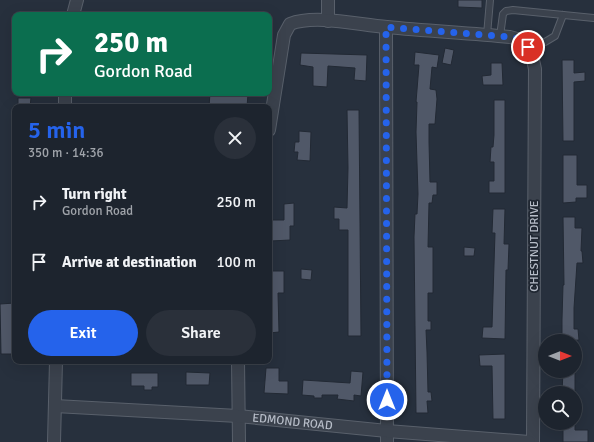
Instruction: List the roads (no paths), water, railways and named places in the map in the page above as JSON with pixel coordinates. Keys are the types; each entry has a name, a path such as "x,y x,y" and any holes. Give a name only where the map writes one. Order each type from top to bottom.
{"street":[{"path":"74,12 77,0"},
{"path":"328,0 328,21"},
{"path":"272,111 284,35 290,24 299,21 328,21 500,36 521,39 529,48"},
{"path":"386,27 387,437"},
{"name":"CHESTNUT DRIVE","path":"529,48 535,69 533,442"},
{"path":"54,442 56,364"},
{"path":"238,364 238,442"},
{"name":"EDMOND ROAD","path":"55,406 238,416 387,437 529,442"}],"lane":[{"path":"487,35 490,0"},
{"path":"500,36 503,14 506,11 513,10 594,18"},
{"path":"529,48 545,42 555,36 563,15"}]}
